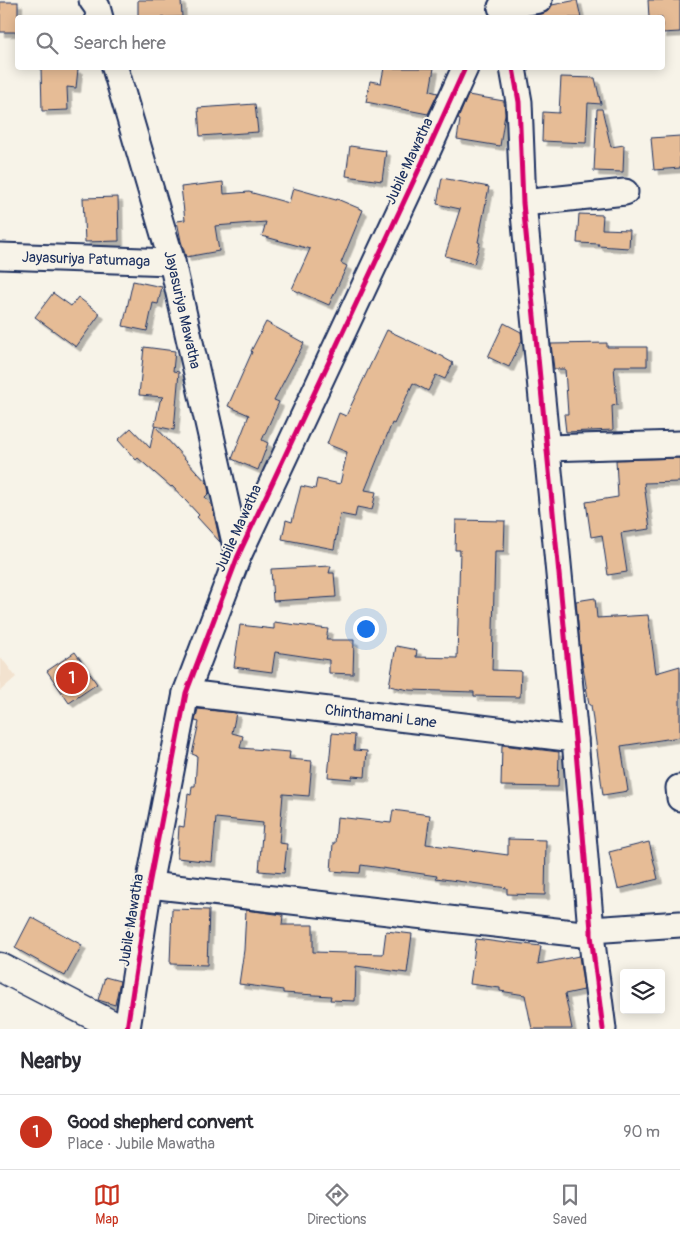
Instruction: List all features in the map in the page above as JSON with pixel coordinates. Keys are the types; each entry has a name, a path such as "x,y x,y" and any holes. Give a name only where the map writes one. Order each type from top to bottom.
{"street":[{"path":"92,0 99,15"},
{"path":"501,8 539,0"},
{"name":"Jayasuriya Mawatha","path":"116,70 172,262 238,556"},
{"name":"Jubile Mawatha","path":"127,1029 149,885 186,693 238,556 464,70"},
{"path":"513,70 519,102 523,203 575,739 591,933 603,1029"},
{"path":"523,203 624,192"},
{"name":"Jayasuriya Patumaga","path":"0,256 172,262"},
{"path":"547,448 680,444"},
{"name":"Chinthamani Lane","path":"186,693 575,739"},
{"path":"679,788 680,798"},
{"path":"149,885 591,933 680,924"},
{"path":"0,967 120,1029"}],"shaded area":[{"path":"0,656 16,677 0,691"}],"building":[{"path":"138,0 181,0 182,15 138,15"},
{"path":"577,0 580,15 536,15 548,11 552,5"},
{"path":"648,0 680,0 680,32 665,33 665,15 649,15"},
{"path":"0,2 18,2 18,15 15,15 15,32 0,32"},
{"path":"41,70 78,70 76,88 67,87 68,110 42,111"},
{"path":"384,70 434,70 430,91 438,93 428,114 366,102 370,81 381,83"},
{"path":"561,77 595,78 601,104 588,103 586,143 542,141 543,112 559,113"},
{"path":"468,95 504,101 505,114 500,146 457,139 460,120 458,119"},
{"path":"255,104 258,132 200,136 198,108"},
{"path":"597,109 602,109 611,147 624,145 623,172 594,171"},
{"path":"680,136 680,168 654,170 651,138"},
{"path":"350,146 386,151 382,181 346,176"},
{"path":"442,178 489,187 478,242 480,243 474,264 445,256 460,209 437,204"},
{"path":"223,182 224,194 249,192 289,203 293,188 337,199 363,210 341,263 347,266 329,305 292,289 310,249 262,236 266,222 215,226 219,251 186,257 177,221 185,220 181,187"},
{"path":"118,197 119,241 85,242 83,198"},
{"path":"579,214 603,215 602,229 630,230 629,248 577,243"},
{"path":"133,281 162,287 158,304 153,303 147,331 123,326"},
{"path":"53,293 71,306 78,297 100,314 76,347 35,317"},
{"path":"266,322 304,343 274,400 279,402 262,440 268,443 258,470 232,459 249,415 228,406 251,351"},
{"path":"504,323 521,332 522,340 509,367 488,357"},
{"path":"387,330 453,363 445,379 436,375 428,391 413,383 394,424 392,423 365,490 376,492 372,510 357,507 355,517 340,514 334,549 282,539 286,520 292,522 301,486 315,489 317,479 340,484 347,452 327,444 339,413 346,416"},
{"path":"607,343 607,347 647,347 647,366 614,366 617,405 612,406 613,430 566,432 564,414 568,414 565,369 554,369 551,344"},
{"path":"144,347 175,351 173,371 179,372 174,430 155,426 207,483 209,493 205,497 212,506 220,542 197,517 199,515 172,486 138,458 136,460 118,440 131,428 150,448 160,401 164,397 139,395"},
{"path":"680,458 680,482 644,483 650,529 621,533 627,572 608,575 602,535 591,537 586,502 618,497 616,460"},
{"path":"456,520 505,521 504,551 495,551 492,670 521,671 520,697 474,696 474,692 409,690 389,686 396,646 417,650 416,657 457,658 460,550 455,550"},
{"path":"331,566 329,573 334,573 336,597 273,601 271,569"},
{"path":"595,598 597,618 648,615 656,673 680,666 680,737 621,746 628,791 603,795 591,705 589,705 580,647 576,601"},
{"path":"274,622 328,629 326,640 354,640 353,674 329,673 329,660 275,652 272,672 234,667 240,625 274,629"},
{"path":"75,652 97,684 69,703 47,671"},
{"path":"198,709 236,713 232,733 243,736 240,748 290,752 289,759 312,761 309,796 283,794 279,843 287,844 284,873 259,871 263,823 216,818 212,862 177,858 179,826 184,827 188,794 191,795 192,786 195,786 197,756 192,754 199,722 195,721"},
{"path":"332,733 355,735 354,750 367,751 365,777 352,776 352,779 328,777"},
{"path":"502,745 559,752 558,787 501,786"},
{"path":"393,810 430,815 426,844 508,855 508,839 546,840 545,895 507,894 507,888 361,865 360,873 331,871 337,817 391,823"},
{"path":"649,842 658,879 618,889 609,852"},
{"path":"172,909 209,910 207,965 170,964"},
{"path":"246,910 283,915 282,925 313,925 313,952 383,954 386,931 412,934 407,973 356,966 355,1001 330,1000 331,996 283,993 283,990 239,984 244,950"},
{"path":"31,917 82,945 65,976 15,948"},
{"path":"476,939 541,946 538,964 579,956 584,990 565,994 572,1029 532,1029 525,995 500,991 500,988 470,984"},
{"path":"105,977 120,981 115,1005 98,1000"}],"cycle path":[{"path":"127,1029 149,885 186,693 238,556 464,70"},
{"path":"513,70 519,102 523,203 575,739 591,935 603,1029"}],"place":[{"name":"Good shepherd convent","path":"72,678"}]}
